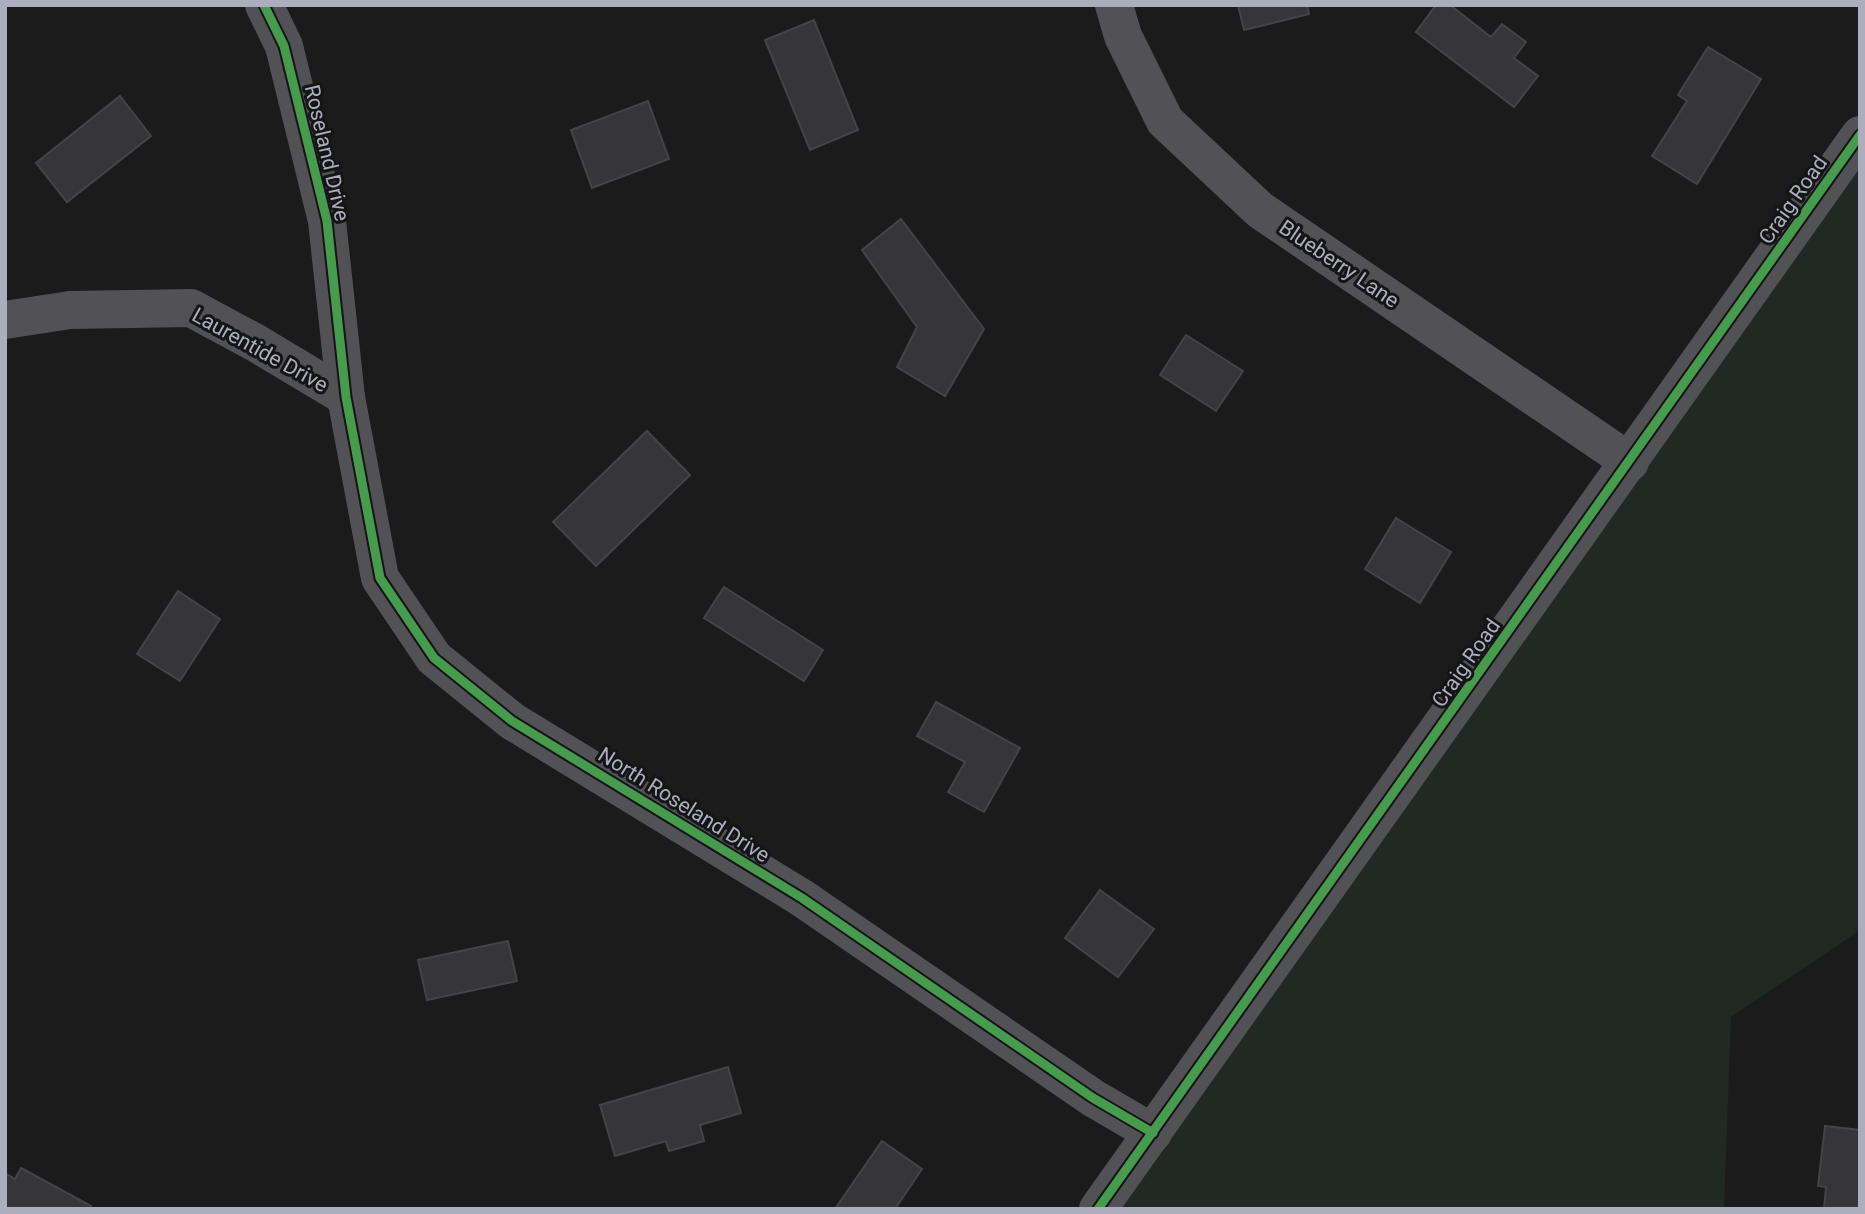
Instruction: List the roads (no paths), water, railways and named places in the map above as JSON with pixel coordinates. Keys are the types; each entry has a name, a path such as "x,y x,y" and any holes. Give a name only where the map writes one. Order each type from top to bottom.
{"street":[{"name":"Roseland Drive","path":"264,5 284,46 327,222 346,397"},
{"name":"Blueberry Lane","path":"1114,5 1123,36 1165,121 1260,210 1630,462"},
{"name":"Craig Road","path":"1098,1209 1860,135"},
{"name":"Laurentide Drive","path":"5,320 70,310 191,308 257,342 346,397"},
{"name":"North Roseland Drive","path":"346,397 380,578 435,658 512,721 802,898 1093,1098 1153,1133"}]}
